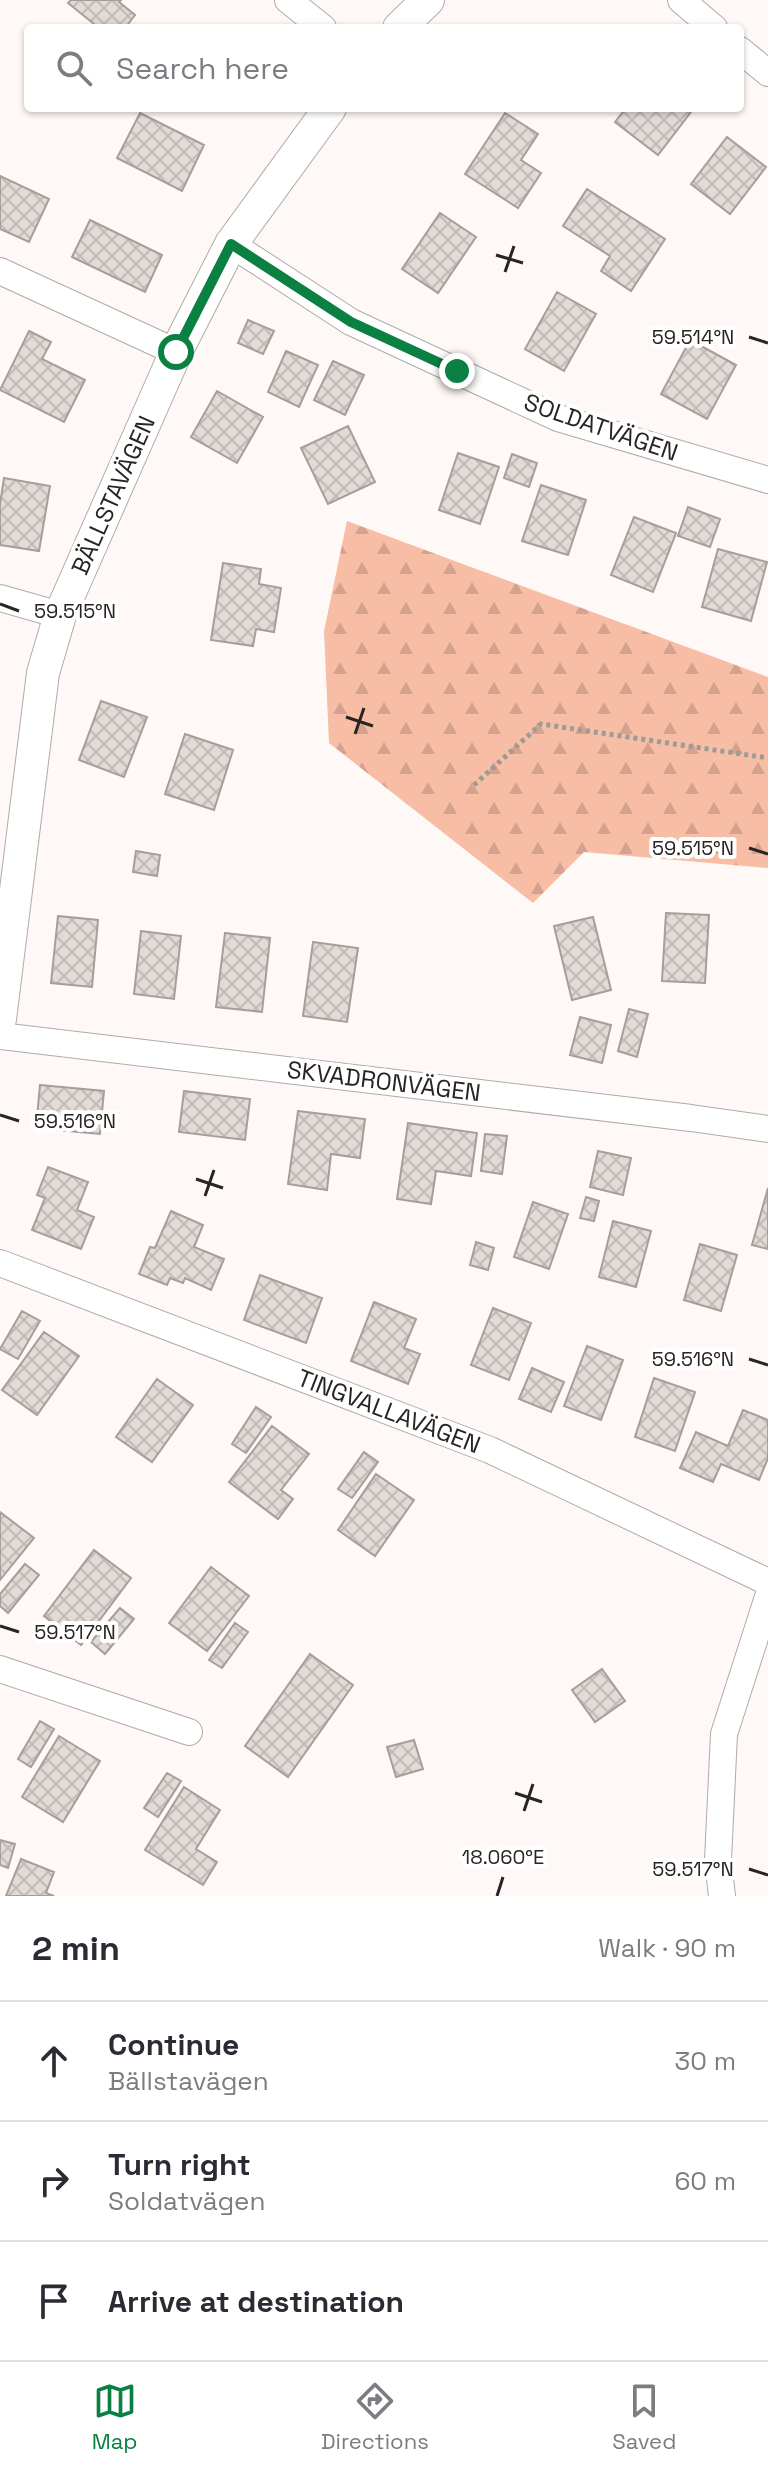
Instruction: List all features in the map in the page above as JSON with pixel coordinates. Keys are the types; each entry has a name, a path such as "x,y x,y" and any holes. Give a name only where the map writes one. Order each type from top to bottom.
{"street":[{"path":"288,0 318,24"},
{"path":"403,24 428,0"},
{"path":"681,0 709,24"},
{"path":"744,53 768,73"},
{"name":"BÄLLSTAVÄGEN","path":"0,1019 43,673 60,615 176,352 231,244 327,112"},
{"name":"SOLDATVÄGEN","path":"231,244 351,322 558,418 768,480"},
{"path":"0,271 176,352"},
{"path":"0,598 60,615"},
{"name":"SKVADRONVÄGEN","path":"0,1036 768,1129"},
{"name":"TINGVALLAVÄGEN","path":"0,1263 490,1450 768,1582"},
{"path":"722,1896 718,1860 724,1734 768,1597"},
{"path":"0,1669 189,1732"}],"path":[{"path":"474,785 541,724 768,758"}],"green space":[{"path":"347,521 768,677 768,868 584,852 533,903 329,743 324,631"}],"building":[{"path":"71,0 121,0 119,2 135,15 128,24 94,24 68,3"},
{"path":"623,112 691,112 658,155 615,122"},
{"path":"140,113 204,145 182,191 117,158"},
{"path":"505,113 538,134 521,160 541,173 518,208 465,174"},
{"path":"727,137 766,167 730,214 691,184"},
{"path":"0,176 49,199 29,242 0,229"},
{"path":"587,189 665,239 631,291 601,271 610,256 563,226"},
{"path":"440,213 476,237 438,293 402,269"},
{"path":"90,220 162,255 145,292 72,257"},
{"path":"557,292 596,314 564,371 525,349"},
{"path":"248,320 274,331 263,354 238,343"},
{"path":"29,331 51,342 42,359 85,380 64,422 0,390"},
{"path":"690,340 736,365 707,419 661,394"},
{"path":"286,351 318,365 299,407 268,392"},
{"path":"333,361 364,375 345,415 314,400"},
{"path":"217,391 263,417 237,463 191,437"},
{"path":"348,426 375,482 328,504 301,448"},
{"path":"458,453 499,467 480,524 439,510"},
{"path":"512,454 537,463 529,487 504,478"},
{"path":"4,478 50,486 39,551 0,545 0,504"},
{"path":"541,485 586,500 568,555 522,541"},
{"path":"688,507 720,519 710,547 678,536"},
{"path":"634,517 676,533 653,592 611,575"},
{"path":"718,549 767,562 751,621 702,607"},
{"path":"223,563 261,569 259,584 281,588 274,632 256,629 253,646 211,640"},
{"path":"101,701 147,717 124,777 79,760"},
{"path":"185,734 233,750 214,810 165,794"},
{"path":"136,851 160,855 157,876 133,872"},
{"path":"666,913 709,915 705,983 662,981"},
{"path":"58,916 98,920 92,987 51,983"},
{"path":"593,917 611,990 572,1000 554,926"},
{"path":"141,931 181,936 174,999 134,994"},
{"path":"225,933 270,938 262,1012 216,1007"},
{"path":"313,942 358,948 347,1022 303,1016"},
{"path":"629,1009 648,1014 637,1057 618,1051"},
{"path":"580,1017 611,1025 602,1063 570,1055"},
{"path":"40,1085 104,1091 100,1134 36,1128"},
{"path":"184,1091 250,1099 245,1140 179,1132"},
{"path":"298,1111 365,1119 360,1158 331,1154 327,1190 288,1184"},
{"path":"408,1123 477,1133 471,1176 436,1171 431,1204 397,1199"},
{"path":"485,1134 507,1136 502,1174 481,1171"},
{"path":"598,1151 631,1158 623,1195 590,1187"},
{"path":"48,1167 88,1182 77,1210 94,1217 81,1249 32,1230 45,1198 37,1195"},
{"path":"768,1188 768,1249 752,1245"},
{"path":"586,1197 599,1201 594,1221 580,1218"},
{"path":"533,1202 568,1214 549,1269 514,1257"},
{"path":"171,1211 203,1225 194,1247 224,1259 211,1290 185,1278 183,1283 170,1278 167,1285 139,1274 150,1247 155,1248"},
{"path":"613,1221 651,1231 636,1287 599,1277"},
{"path":"476,1242 494,1248 488,1270 470,1265"},
{"path":"700,1244 737,1255 721,1311 684,1300"},
{"path":"260,1275 322,1298 306,1343 244,1320"},
{"path":"374,1302 416,1319 404,1348 420,1354 408,1384 351,1361"},
{"path":"493,1308 531,1323 509,1380 471,1365"},
{"path":"22,1311 40,1321 18,1359 0,1349"},
{"path":"44,1332 79,1356 37,1415 2,1390"},
{"path":"587,1346 623,1360 601,1420 564,1406"},
{"path":"532,1368 564,1382 551,1412 519,1399"},
{"path":"654,1378 695,1392 675,1451 635,1437"},
{"path":"157,1379 193,1405 152,1462 116,1437"},
{"path":"256,1407 271,1417 246,1453 232,1444"},
{"path":"743,1410 768,1420 768,1458 759,1480 721,1464 713,1482 680,1468 696,1432 728,1446"},
{"path":"272,1426 309,1454 281,1490 293,1499 278,1519 229,1482"},
{"path":"364,1452 378,1462 352,1498 338,1489"},
{"path":"376,1474 414,1500 375,1556 338,1530"},
{"path":"0,1512 34,1538 0,1580"},
{"path":"94,1550 131,1578 81,1645 44,1616"},
{"path":"25,1564 39,1575 8,1613 0,1606 0,1594"},
{"path":"211,1567 249,1596 207,1651 169,1623"},
{"path":"120,1608 134,1619 105,1654 91,1642"},
{"path":"235,1623 248,1632 222,1668 209,1660"},
{"path":"310,1654 353,1685 288,1777 245,1746"},
{"path":"602,1669 625,1701 595,1722 572,1690"},
{"path":"40,1721 54,1729 31,1767 18,1759"},
{"path":"59,1736 100,1761 63,1822 22,1797"},
{"path":"414,1740 423,1769 396,1777 387,1747"},
{"path":"167,1773 181,1781 158,1817 144,1808"},
{"path":"184,1787 220,1810 196,1849 217,1862 203,1885 145,1850"},
{"path":"0,1840 15,1844 8,1868 0,1865"},
{"path":"21,1859 54,1872 46,1893 54,1896 6,1896"}],"route":[{"path":"176,352 231,244 351,322 457,371"}]}
